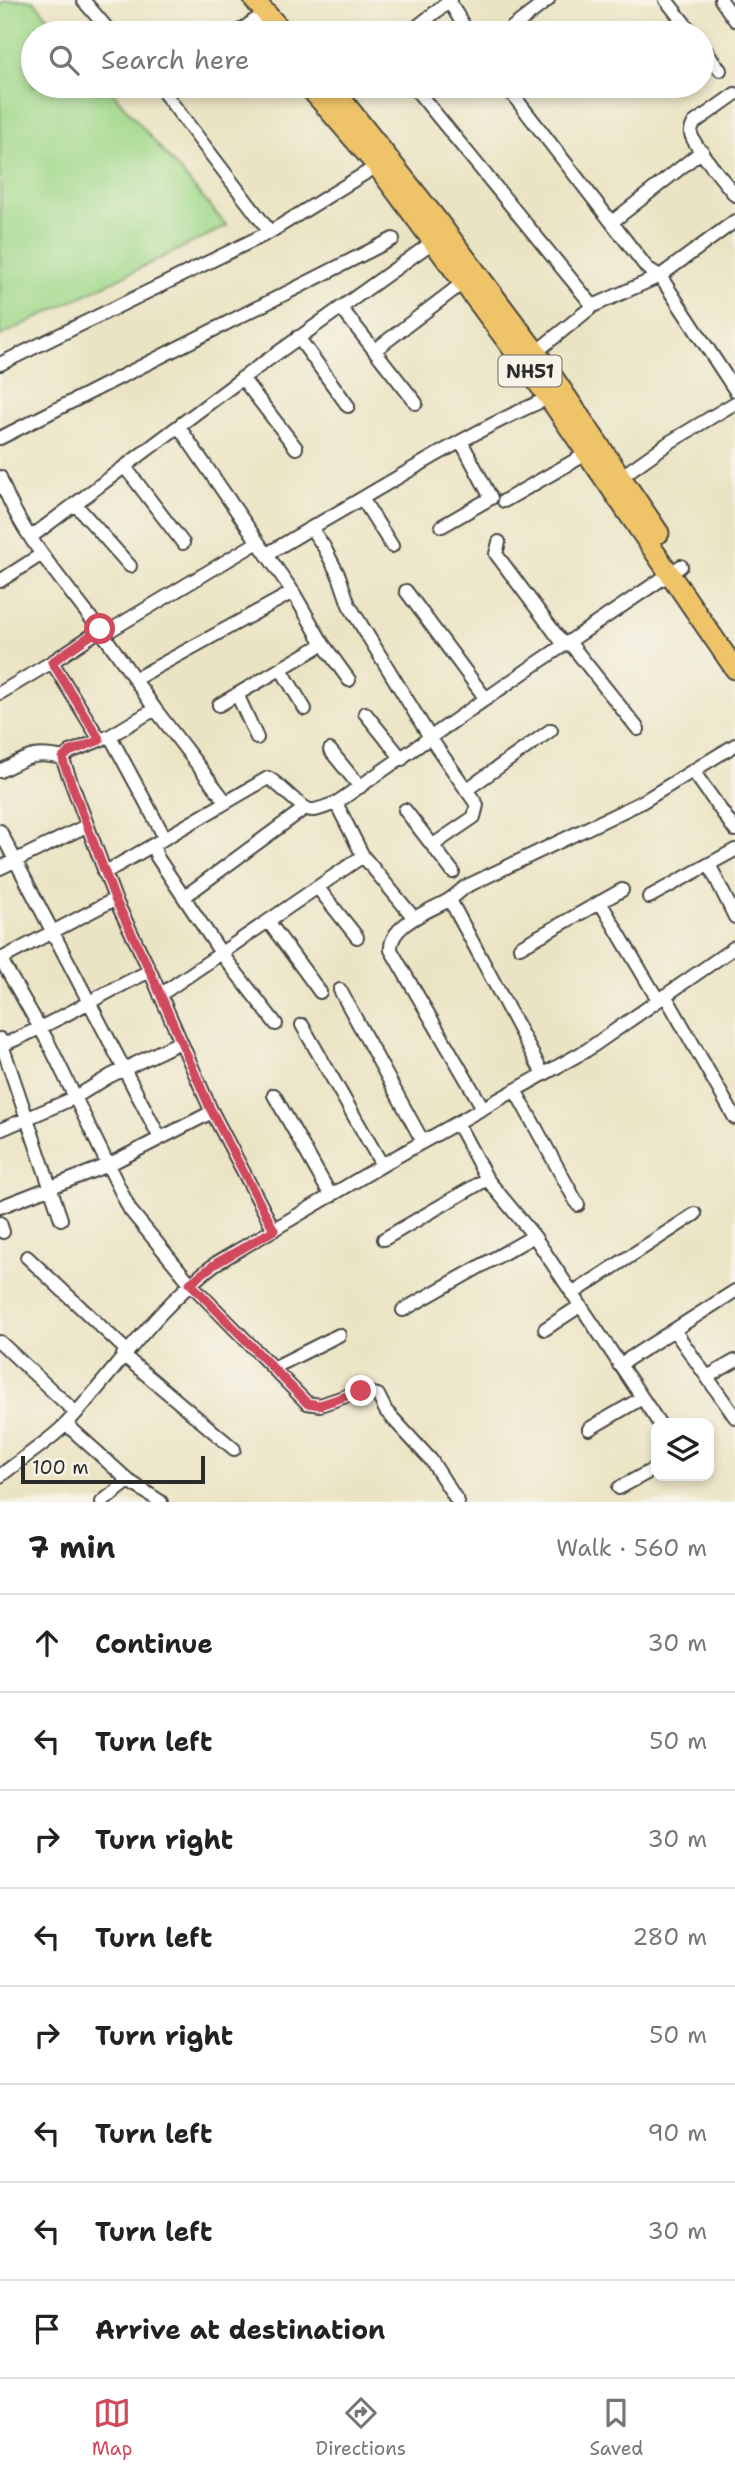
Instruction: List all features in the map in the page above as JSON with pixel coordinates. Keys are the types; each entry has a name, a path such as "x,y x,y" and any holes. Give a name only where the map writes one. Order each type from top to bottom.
{"highway":[{"path":"239,0 259,18"},
{"name":"NH51","path":"318,98 536,352 615,481 676,570 735,648"},
{"name":"NH51","path":"340,98 440,237 464,282 588,453 615,481"},
{"name":"NH51","path":"676,570 735,669"}],"street":[{"path":"83,0 101,21"},
{"path":"521,21 548,0"},
{"path":"666,0 683,21"},
{"path":"721,0 735,20"},
{"path":"424,21 450,1 461,21"},
{"path":"714,62 720,70"},
{"path":"735,94 694,123 691,129 691,136 735,195"},
{"path":"173,98 270,232"},
{"path":"423,98 593,306"},
{"path":"515,98 647,268 660,276 735,390"},
{"path":"612,222 702,151"},
{"path":"0,364 270,232 377,166"},
{"path":"536,352 593,306 660,276 735,221"},
{"path":"31,537 242,378 440,237"},
{"path":"0,438 393,239"},
{"path":"375,350 464,282"},
{"path":"341,308 416,403"},
{"path":"298,337 348,406"},
{"path":"242,378 296,449"},
{"path":"267,554 527,407 549,398"},
{"path":"615,481 670,442 735,403"},
{"path":"178,427 293,592 323,645 348,680"},
{"path":"442,526 491,498 462,443"},
{"path":"504,501 588,453"},
{"path":"125,467 183,542"},
{"path":"0,477 9,504 42,554 226,802"},
{"path":"363,499 392,546"},
{"path":"75,504 131,566"},
{"path":"311,528 339,576 349,605 431,739 477,806 477,814 433,845"},
{"path":"0,693 258,542"},
{"path":"499,542 496,554 638,729"},
{"path":"0,581 42,554"},
{"path":"104,873 268,778 312,811 336,803 676,570"},
{"path":"406,591 486,699"},
{"path":"135,679 293,592"},
{"path":"219,705 323,645"},
{"path":"52,662 105,738 165,838"},
{"path":"281,669 305,709"},
{"path":"237,694 257,738"},
{"path":"63,758 69,752 105,738 155,709"},
{"path":"365,713 402,759"},
{"path":"466,790 551,730"},
{"path":"484,1108 391,950 394,936 414,918 450,900 465,887 642,802 735,745"},
{"path":"330,750 360,787"},
{"path":"0,771 34,755 46,754 63,758"},
{"path":"63,758 86,827 115,899 212,1112 274,1230"},
{"path":"693,771 735,830"},
{"path":"336,803 363,856 414,918"},
{"path":"184,897 305,808"},
{"path":"405,810 453,872"},
{"path":"0,868 86,827"},
{"path":"0,831 160,1138"},
{"path":"153,845 157,857 221,953 276,1024"},
{"path":"649,897 735,850"},
{"path":"160,995 363,856"},
{"path":"709,864 735,916"},
{"path":"318,888 356,937"},
{"path":"520,947 622,890"},
{"path":"115,899 1,961 40,1029 130,1210 190,1283 307,1403 313,1406 361,1391 378,1395 386,1411 431,1460 458,1502"},
{"path":"450,900 543,1074"},
{"path":"600,902 662,997 735,1118"},
{"path":"268,921 320,992"},
{"path":"0,1476 66,1424 125,1353 190,1283 215,1264 587,1050 735,947"},
{"path":"61,1219 1,1044 40,1029 90,1000 150,971"},
{"path":"340,990 423,1142"},
{"path":"302,1025 382,1166"},
{"path":"0,1130 74,1098 180,1042"},
{"path":"515,1090 578,1205"},
{"path":"274,1095 331,1196"},
{"path":"0,1208 108,1165 212,1112"},
{"path":"457,1123 487,1180 534,1236 656,1418"},
{"path":"384,1239 487,1180"},
{"path":"572,1294 695,1214"},
{"path":"403,1310 534,1236"},
{"path":"27,1257 125,1353 234,1449"},
{"path":"619,1365 735,1291"},
{"path":"545,1329 580,1306"},
{"path":"674,1330 735,1417"},
{"path":"273,1368 339,1335"},
{"path":"0,1342 76,1413"},
{"path":"707,1377 735,1361"},
{"path":"589,1429 642,1398"},
{"path":"66,1424 129,1480 161,1502"},
{"path":"619,1488 651,1471"},
{"path":"102,1502 129,1480"}],"green space":[{"path":"6,0 33,0 51,21 21,21 21,98 117,98 227,226 0,336 0,4"}],"route":[{"path":"100,629 52,662 100,740 69,752 63,758 64,764 115,899 210,1108 274,1230 215,1264 190,1283 307,1403 320,1405 361,1391"}]}
